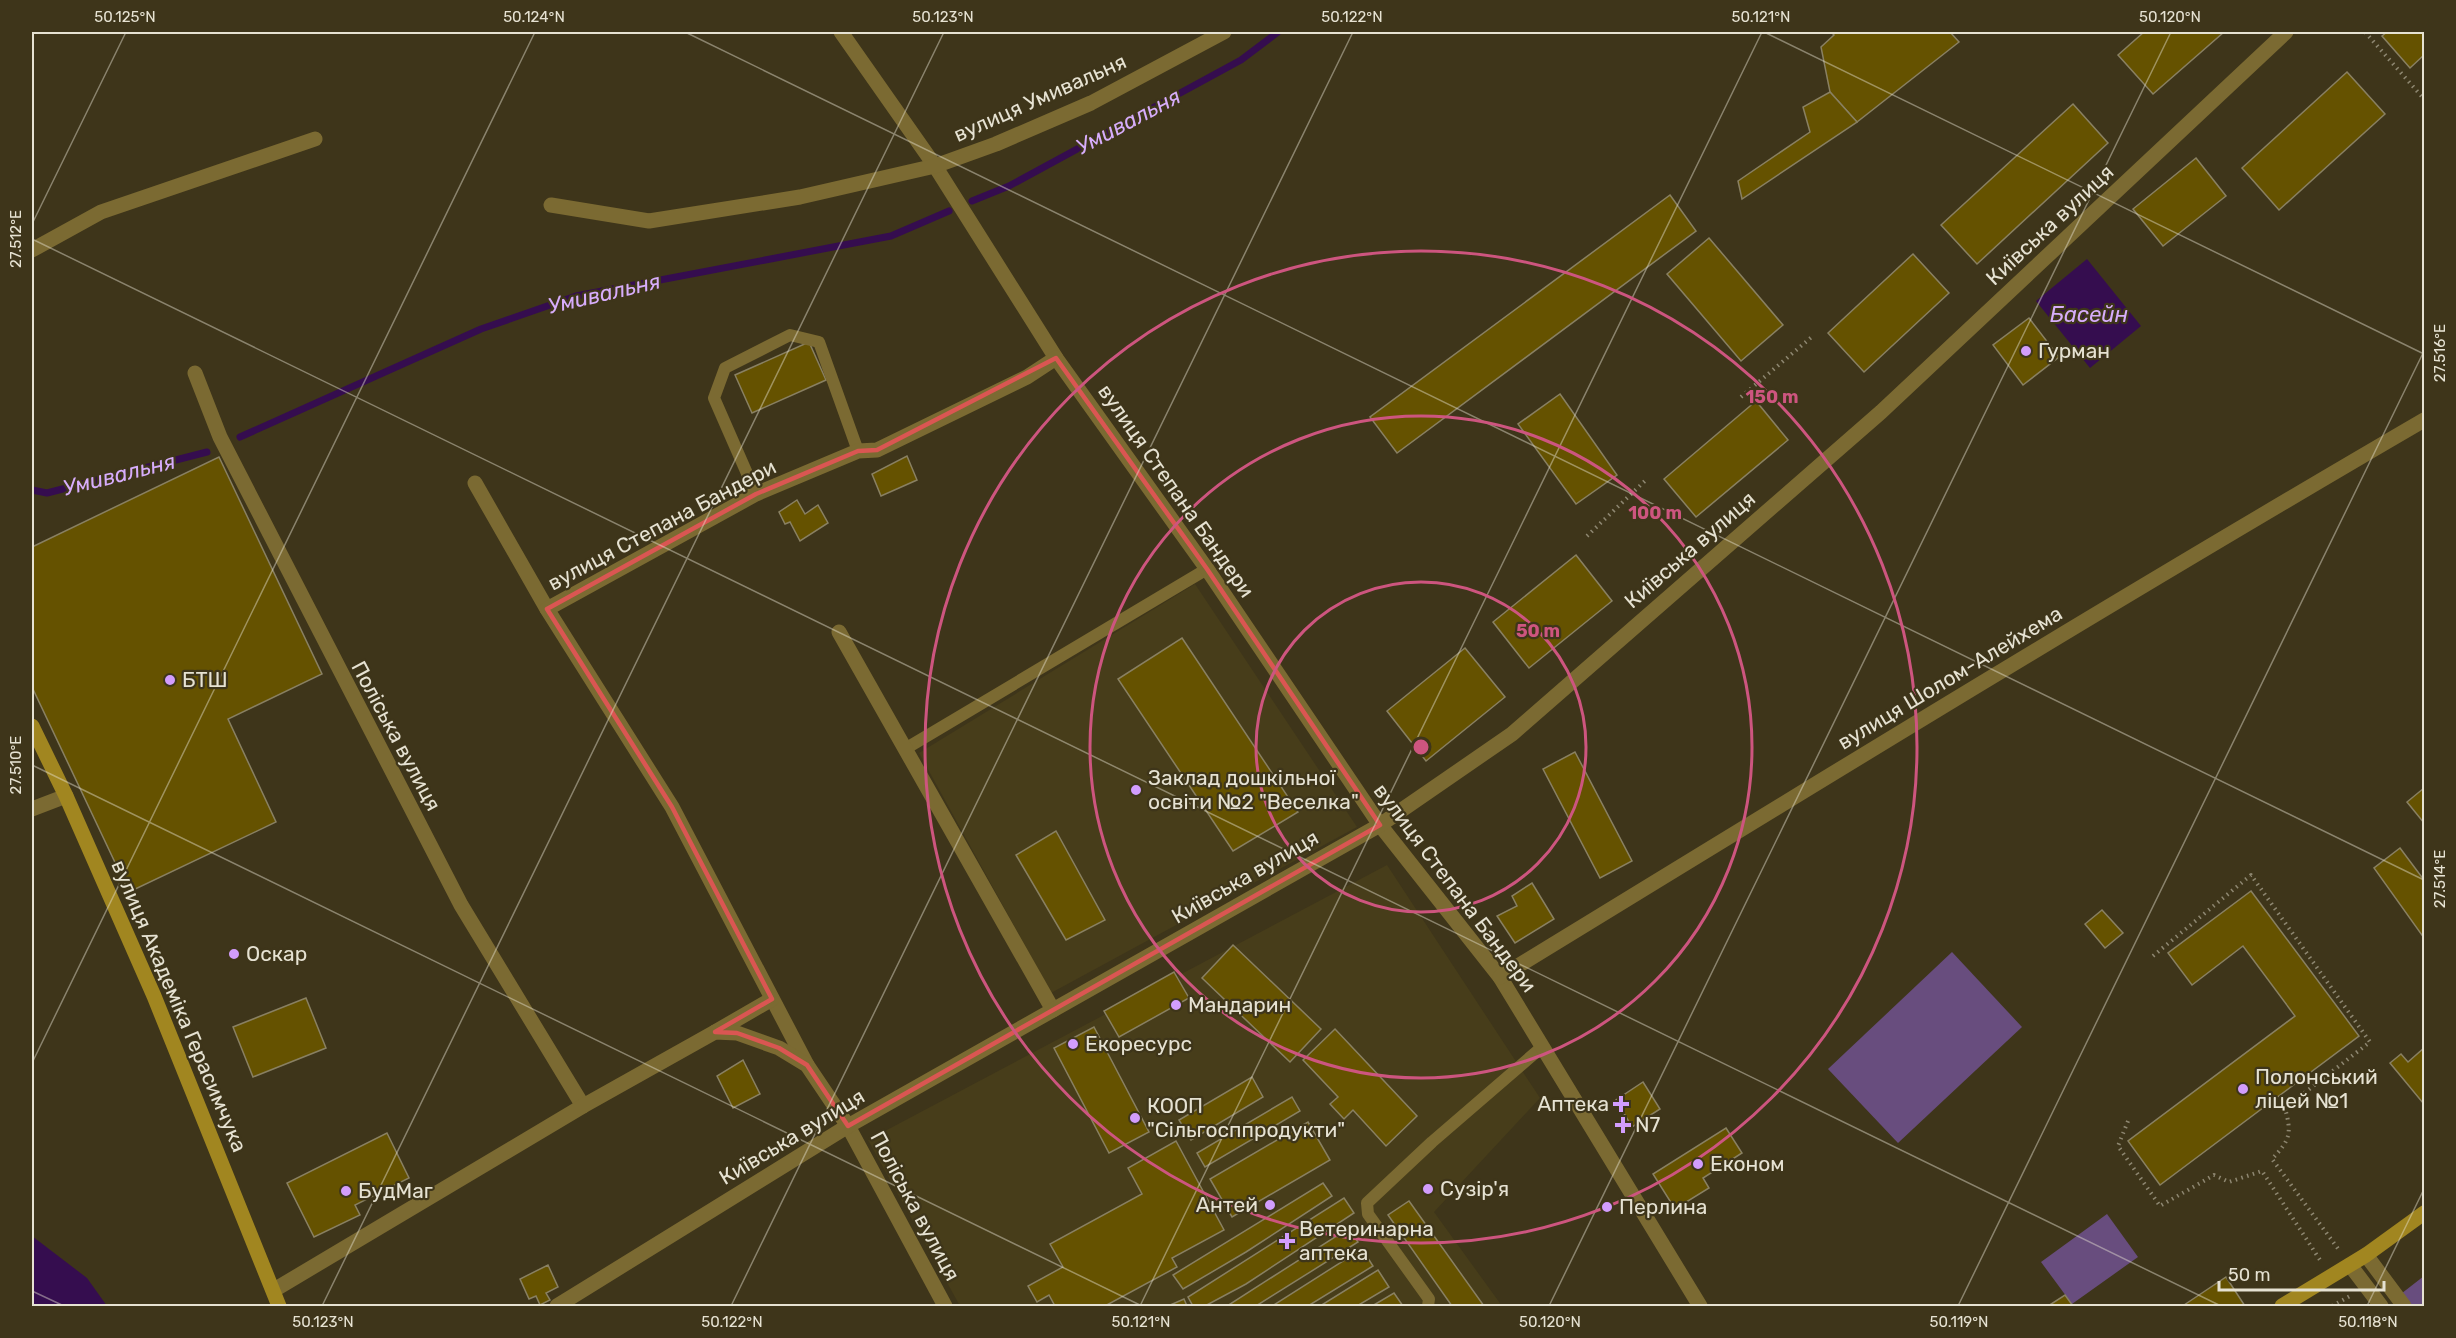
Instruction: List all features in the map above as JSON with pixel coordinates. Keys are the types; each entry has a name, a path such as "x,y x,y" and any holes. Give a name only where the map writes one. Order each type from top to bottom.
{"main road":[{"name":"вулиця Академіка Герасимчука","path":"32,726 66,796 154,996 279,1306"},
{"path":"2282,1306 2366,1255 2424,1213"}],"street":[{"name":"вулиця Степана Бандери","path":"842,32 935,166 1056,358 1207,568 1380,825 1500,977 1700,1306"},
{"name":"вулиця Умивальня","path":"935,166 996,144 1091,104 1224,32"},
{"name":"Київська вулиця","path":"557,1306 848,1126 1380,825 1512,734 1872,420 2286,32"},
{"path":"32,250 101,212 315,139"},
{"path":"551,205 649,221 800,197 935,166"},
{"name":"вулиця Степана Бандери","path":"548,609 756,494 858,451 877,450 1027,377 1056,358"},
{"name":"Поліська вулиця","path":"195,373 220,437 461,904 583,1106"},
{"name":"вулиця Шолом-Алейхема","path":"1500,977 2224,536 2424,420"},
{"path":"475,483 548,609 672,807 807,1065"},
{"path":"839,632 1053,1010"},
{"path":"32,809 66,796"},
{"path":"274,1290 583,1106 772,999"},
{"path":"715,1032 737,1034 768,1044 807,1065"},
{"name":"Поліська вулиця","path":"807,1065 848,1126 945,1306"},
{"path":"2366,1255 2404,1306"},
{"path":"2350,1265 2380,1306"}],"lane":[{"path":"756,494 714,398 724,368 790,335 819,342 858,451"},
{"path":"905,749 1207,568"},
{"path":"1428,1306 1429,1299 1368,1214 1367,1203 1542,1047"}],"path":[{"path":"2365,32 2424,99"},
{"path":"1742,397 1814,335"},
{"path":"1587,536 1647,479"},
{"path":"2153,956 2251,875 2370,1042 2285,1108 2290,1126 2288,1142 2272,1159 2350,1265"},
{"path":"2128,1121 2118,1146 2160,1206 2214,1175 2229,1182 2262,1171 2331,1276"}],"highlighted area":[{"path":"1056,358 1207,569 1380,825 848,1126 807,1065 779,1048 737,1033 715,1032 772,999 672,807 547,609 756,494 858,451 877,450"}],"shaded area":[{"name":"Заклад дошкільної освіти №2 \"Веселка\"","path":"1195,584 1357,827 1051,993 919,753"},
{"path":"1387,865 1540,1098 1434,1212 1502,1306 960,1306 868,1140"},
{"path":"1952,952 2022,1027 1898,1143 1828,1069"},
{"path":"2107,1214 2138,1257 2072,1304 2041,1262"},
{"path":"2424,1276 2424,1306 2404,1306 2397,1297"}],"water":[{"name":"Басейн","path":"2087,259 2141,326 2090,368 2036,301"},
{"path":"32,1236 87,1278 107,1306 32,1306"}],"building":[{"path":"1831,32 1950,32 1959,42 1857,122 1830,92 1821,47 1834,35"},
{"path":"2144,32 2224,32 2153,94 2118,55"},
{"path":"2387,32 2424,32 2424,55 2410,68 2382,36"},
{"path":"2347,72 2385,114 2279,210 2242,168"},
{"path":"1830,92 1857,122 1742,199 1738,181 1810,132 1803,107"},
{"path":"2073,104 2108,143 1977,264 1941,225"},
{"path":"2196,158 2226,196 2163,246 2133,209"},
{"path":"1670,195 1696,231 1397,453 1370,417"},
{"path":"1709,238 1783,325 1741,361 1667,274"},
{"path":"1913,254 1949,293 1864,372 1828,333"},
{"name":"Гурман","path":"2029,318 2059,357 2023,385 1993,345"},
{"path":"809,342 826,380 752,413 735,375"},
{"path":"1560,394 1617,475 1576,504 1518,424"},
{"path":"1756,401 1788,440 1696,517 1664,479"},
{"path":"907,456 917,480 881,496 872,474"},
{"name":"БТШ","path":"219,457 322,674 228,719 276,822 129,892 32,687 32,547"},
{"path":"797,500 805,514 818,505 828,523 800,541 790,522 785,524 779,512"},
{"path":"1576,555 1612,601 1529,668 1493,622"},
{"path":"1182,638 1298,812 1233,851 1118,679"},
{"path":"1465,648 1505,697 1426,761 1387,711"},
{"path":"1575,752 1632,861 1600,878 1543,769"},
{"path":"2424,788 2424,823 2407,802"},
{"path":"1056,831 1105,920 1066,940 1016,855"},
{"path":"2400,848 2424,880 2424,938 2374,868"},
{"path":"1532,883 1554,919 1515,943 1497,916 1517,906 1512,896"},
{"name":"Полонський ліцей №1","path":"2251,891 2359,1036 2160,1185 2128,1141 2295,1016 2243,946 2192,985 2168,953"},
{"path":"2102,910 2123,933 2105,948 2085,924"},
{"path":"1233,945 1321,1029 1290,1062 1202,978"},
{"path":"1174,972 1189,998 1119,1037 1104,1011"},
{"path":"306,998 326,1048 253,1077 233,1027"},
{"path":"1094,1027 1149,1132 1109,1153 1054,1048"},
{"path":"1335,1029 1417,1116 1386,1146 1353,1110 1344,1119 1330,1104 1338,1097 1303,1060"},
{"path":"2424,1048 2423,1103 2390,1063 2401,1054 2408,1062"},
{"path":"743,1060 760,1094 733,1108 717,1076"},
{"path":"1252,1077 1263,1097 1191,1140 1179,1120"},
{"path":"1643,1082 1660,1109 1632,1127 1616,1100"},
{"path":"1292,1097 1300,1111 1205,1167 1197,1153"},
{"path":"1308,1122 1330,1160 1232,1217 1210,1179"},
{"name":"Економ","path":"1726,1128 1742,1153 1703,1178 1709,1188 1675,1209 1653,1174"},
{"path":"387,1133 409,1178 355,1205 360,1215 314,1237 287,1183"},
{"path":"1176,1141 1224,1230 1172,1258 1177,1267 1105,1306 1055,1306 1049,1295 1037,1302 1028,1286 1063,1267 1050,1244 1142,1194 1128,1168"},
{"path":"1323,1183 1332,1196 1246,1252 1183,1289 1173,1275"},
{"path":"1344,1198 1354,1213 1246,1284 1205,1306 1193,1306 1188,1297"},
{"path":"1409,1201 1484,1306 1452,1306 1388,1215"},
{"path":"1349,1228 1358,1242 1256,1306 1227,1306"},
{"path":"1362,1249 1373,1266 1308,1306 1272,1306"},
{"path":"548,1265 558,1287 546,1293 550,1300 540,1305 536,1296 529,1299 520,1279"},
{"path":"1378,1270 1389,1287 1357,1306 1320,1306"},
{"path":"2226,1277 2245,1306 2184,1305"},
{"path":"1394,1293 1403,1306 1372,1306"},
{"path":"2065,1295 2073,1306 2048,1306"},
{"path":"1184,1299 1187,1306 1168,1306"}],"waterway":[{"name":"Умивальня","path":"972,201 1009,186 1241,60 1278,32"},
{"name":"Умивальня","path":"240,437 481,329 576,296 891,236 949,211"},
{"name":"Умивальня","path":"32,490 47,493 207,452"}],"place":[{"name":"Гурман","path":"2026,351"},
{"name":"БТШ","path":"170,680"},
{"name":"Заклад дошкільної освіти №2 \"Веселка\"","path":"1136,790"},
{"name":"Оскар","path":"234,954"},
{"name":"Мандарин","path":"1176,1005"},
{"name":"Екоресурс","path":"1073,1044"},
{"name":"Полонський ліцей №1","path":"2243,1089"},
{"name":"Аптека","path":"1621,1104"},
{"name":"КООП \"Сільгосппродукти\"","path":"1135,1118"},
{"name":"N7","path":"1623,1125"},
{"name":"Економ","path":"1698,1164"},
{"name":"Сузір'я","path":"1428,1189"},
{"name":"БудМаг","path":"346,1191"},
{"name":"Антей","path":"1270,1205"},
{"name":"Перлина","path":"1607,1207"},
{"name":"Ветеринарна аптека","path":"1287,1241"}]}
